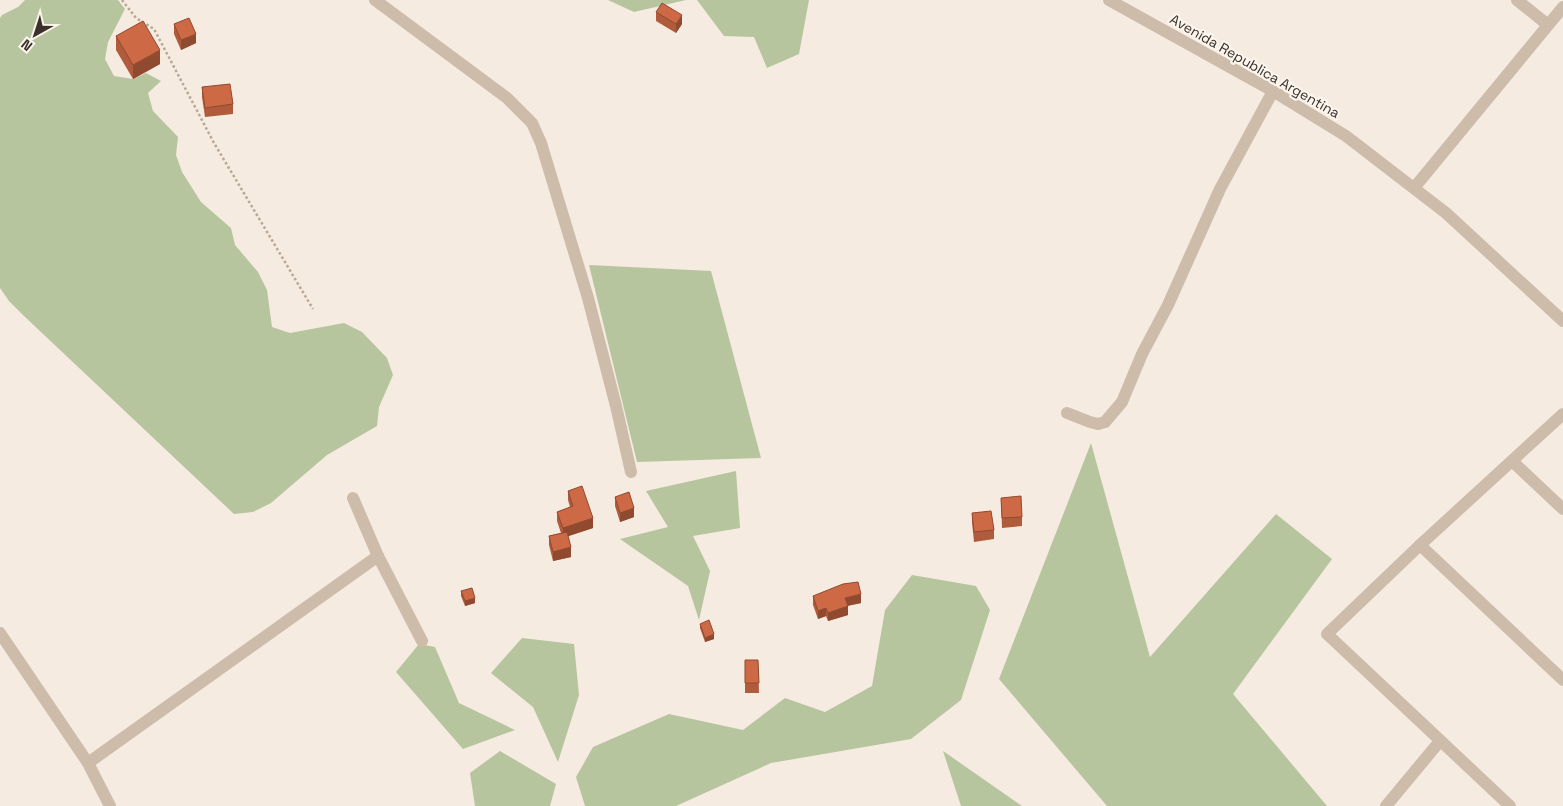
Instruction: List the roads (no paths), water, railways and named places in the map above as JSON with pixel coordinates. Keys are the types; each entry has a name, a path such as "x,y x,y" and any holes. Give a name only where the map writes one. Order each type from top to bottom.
{"street":[{"path":"375,0 507,98 532,123 541,143 588,298 631,472"},
{"name":"Avenida Republica Argentina","path":"1109,0 1273,90 1346,136 1446,213 1563,321"},
{"path":"1517,0 1548,25"},
{"path":"1414,188 1563,7"},
{"path":"1067,412 1098,424 1105,422 1122,402 1142,354 1168,305 1220,189 1273,90"},
{"path":"1510,806 1327,634 1420,545 1563,414"},
{"path":"1512,461 1563,509"},
{"path":"353,498 378,556 422,641"},
{"path":"1420,545 1563,680"},
{"path":"88,764 166,706 378,556"},
{"path":"0,633 88,764 110,806"},
{"path":"1386,806 1440,741"}]}
